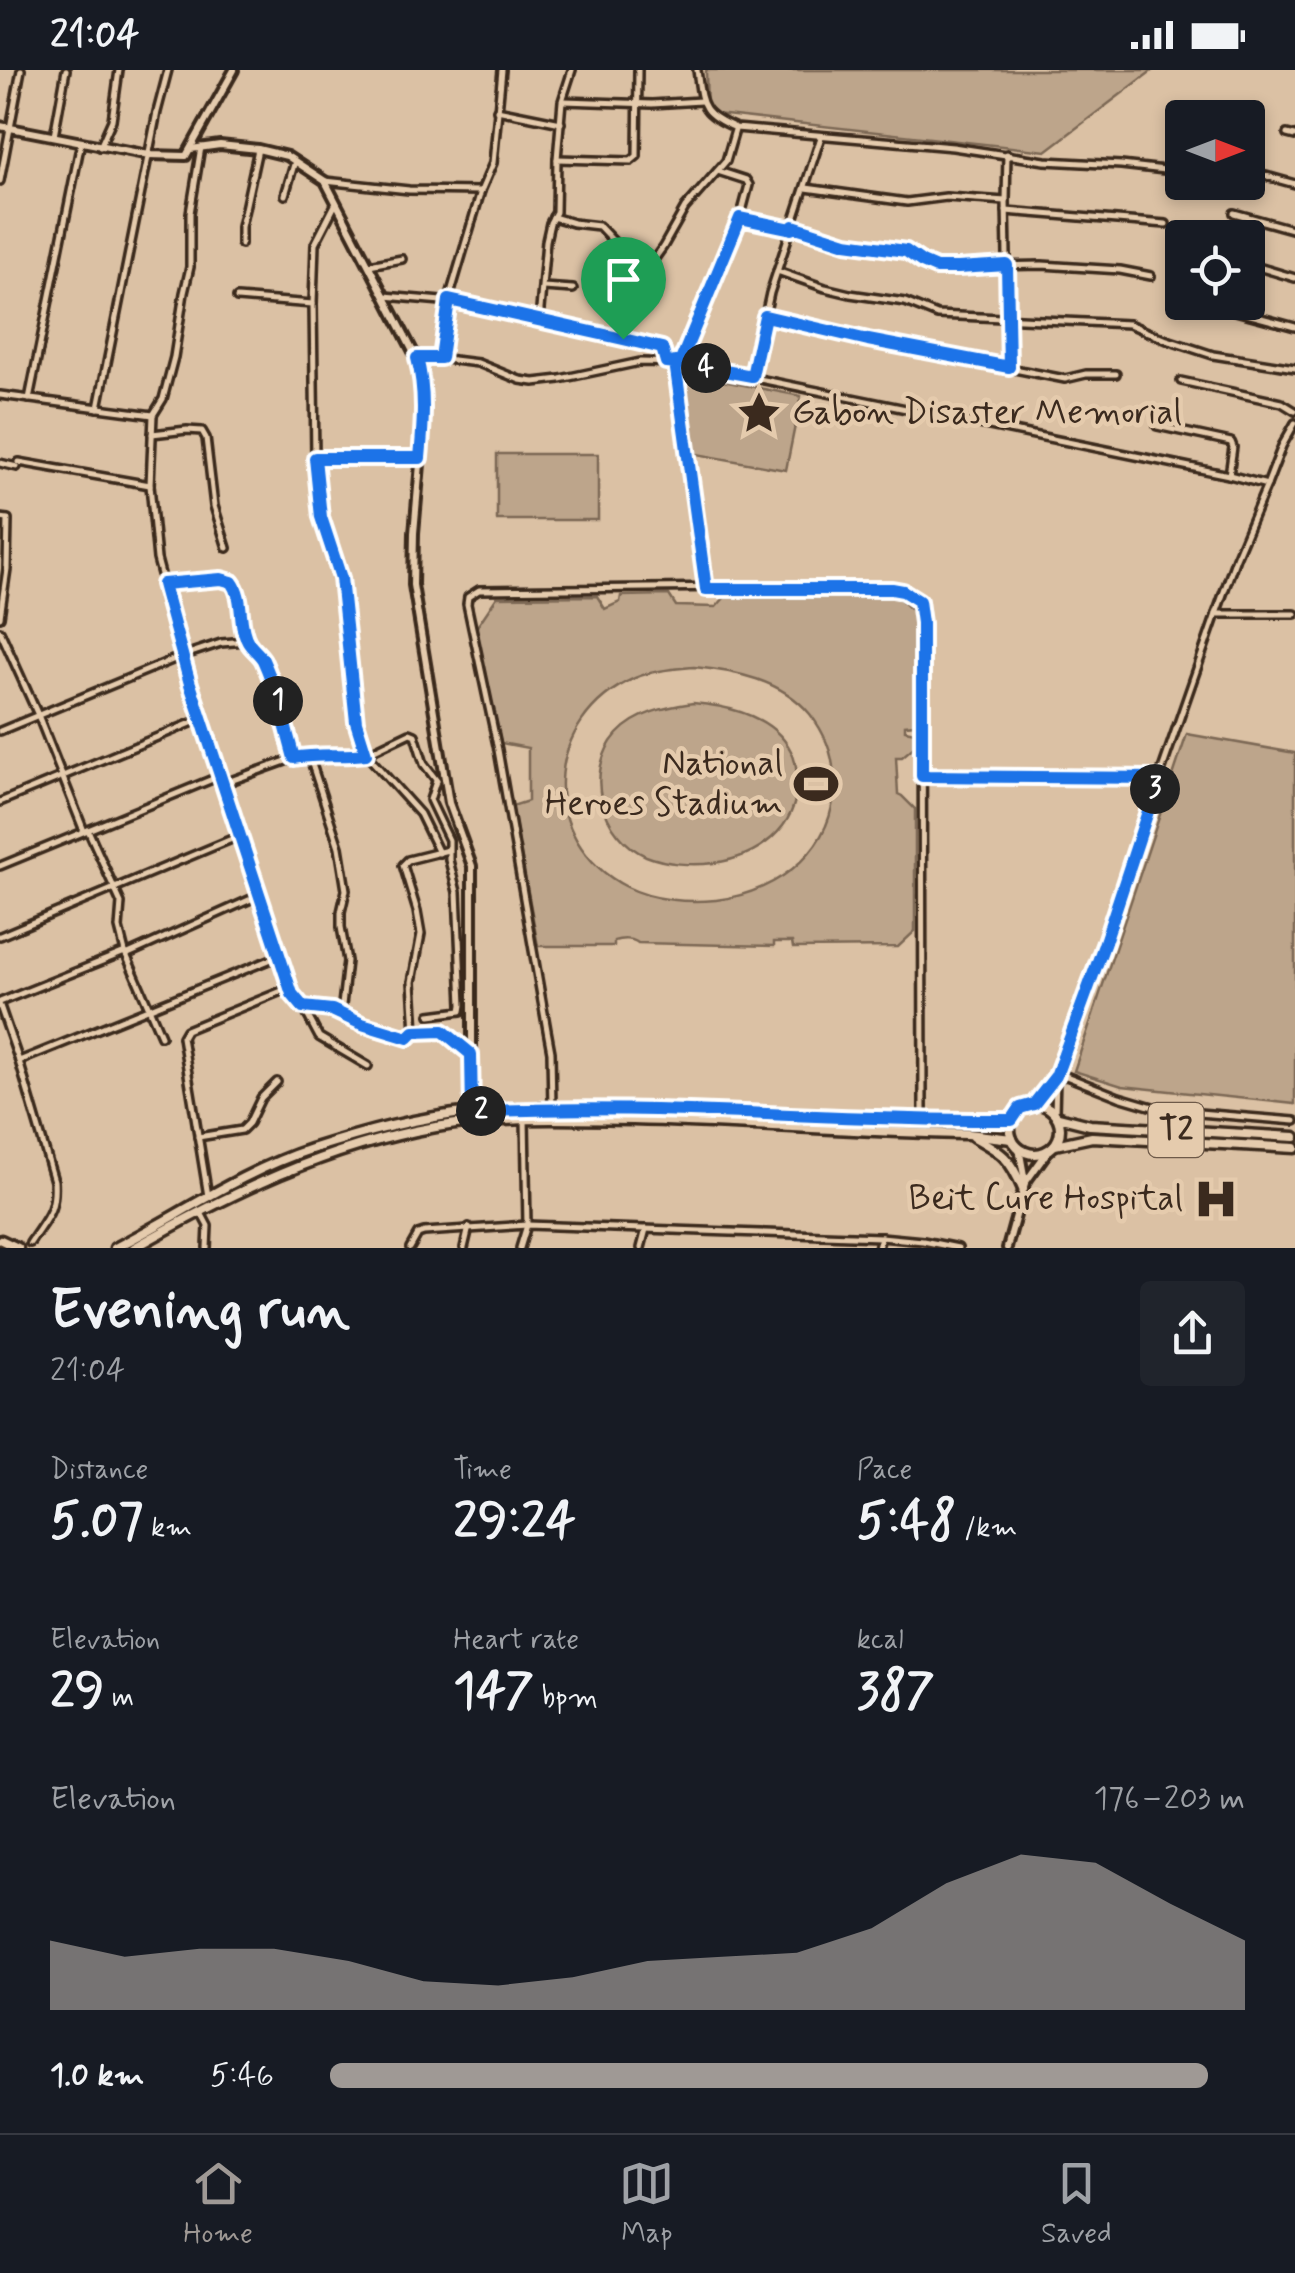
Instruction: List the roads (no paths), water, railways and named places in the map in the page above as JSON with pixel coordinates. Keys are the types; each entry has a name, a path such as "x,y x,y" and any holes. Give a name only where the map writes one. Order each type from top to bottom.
{"main road":[{"path":"1019,1148 1012,1139 1012,1120 1020,1108 1034,1104"},
{"name":"T2","path":"1034,1104 1048,1106 1057,1115 1090,1125 1295,1137"},
{"path":"115,1248 208,1196 308,1150 387,1127 472,1112 552,1108 1012,1120"},
{"path":"1052,1148 1060,1131 1057,1115"},
{"path":"134,1248 273,1175 390,1137 473,1122 667,1121 1012,1139"},
{"path":"968,1134 1005,1154 1024,1186"},
{"name":"T2","path":"1019,1148 1035,1154 1092,1138 1295,1148"},
{"path":"0,1240 9,1248"},
{"path":"0,1240 18,1248"}],"street":[{"path":"0,181 21,70"},
{"path":"54,136 66,70"},
{"path":"100,146 112,120 119,70"},
{"path":"98,408 168,70"},
{"path":"0,126 149,155 186,156 233,72 224,70"},
{"path":"441,358 449,300 493,162 502,70"},
{"path":"539,321 546,242 556,212 562,101 572,70"},
{"path":"557,159 631,161 637,156 638,70"},
{"path":"696,70 705,110 736,128 953,146 1045,160 1165,170"},
{"path":"562,101 701,102"},
{"path":"498,110 561,122"},
{"path":"623,339 641,278 684,208 726,160 736,128"},
{"path":"1286,134 1295,136"},
{"path":"752,376 777,271 821,137"},
{"path":"29,399 80,142"},
{"path":"191,149 220,145 258,149 287,156 325,181 410,190 481,191"},
{"path":"201,146 190,213 190,267 174,357 163,399 152,415 150,485 157,559 201,719 289,988 319,1036 368,1066"},
{"path":"241,244 241,226 258,149"},
{"path":"1008,154 1009,367"},
{"path":"285,195 295,161"},
{"path":"706,589 678,363 740,218 749,185 718,172"},
{"path":"1265,176 1295,184"},
{"path":"325,181 417,358 423,380 412,559 440,782 472,866 472,1112"},
{"path":"806,188 907,202 946,197 1006,202"},
{"path":"336,202 315,244 315,458 321,517 341,578 356,722 366,754 420,814 439,853"},
{"path":"1006,211 1165,224"},
{"path":"1234,213 1295,230"},
{"path":"553,217 599,226 615,243"},
{"path":"740,218 846,243 906,251 936,268 1007,265 1120,270 1151,276"},
{"path":"368,265 402,259"},
{"path":"1265,269 1295,278"},
{"path":"777,271 850,294 905,302 951,317 1129,324 1213,356 1295,368"},
{"path":"543,286 573,289"},
{"path":"385,296 449,300 662,348 666,362"},
{"path":"236,298 313,304"},
{"path":"765,316 1065,378 1116,374"},
{"path":"1265,319 1295,327"},
{"path":"417,358 478,363 534,382 640,362 678,363 1266,485"},
{"path":"1181,381 1282,403 1295,410"},
{"path":"0,395 152,415"},
{"path":"1034,1104 1056,1076 1236,558 1295,423"},
{"path":"1157,426 1231,442 1229,475"},
{"path":"152,434 202,431 214,506 228,548"},
{"path":"315,458 420,458"},
{"path":"0,463 150,485"},
{"path":"0,518 8,520 0,617"},
{"path":"163,584 221,579 237,588 247,641 261,656 294,758"},
{"path":"552,1108 547,1030 468,597 479,590 892,589 919,601 922,623 923,1120"},
{"path":"1216,614 1295,614"},
{"path":"0,631 121,903 118,928 125,953 161,1036"},
{"path":"0,731 182,656 220,643 247,641"},
{"path":"0,802 201,719"},
{"path":"0,866 221,780 309,755 366,754 413,734 424,764 440,782"},
{"path":"309,755 338,847 346,890 341,912 347,961 341,1014"},
{"path":"922,776 1159,778"},
{"path":"430,1015 462,1009 457,892 446,832 430,800 440,782"},
{"path":"0,936 240,836"},
{"path":"414,1032 412,976 420,934 403,866 408,860 448,850"},
{"path":"30,1243 52,1211 54,1182 0,1004 260,895"},
{"path":"19,1061 279,956"},
{"path":"208,1196 182,1042 184,1033 289,988"},
{"path":"303,1007 332,1010 408,1038 414,1032 443,1031 471,1054"},
{"path":"1056,1076 1057,1115"},
{"path":"1056,1076 1066,1076 1163,1110 1295,1121"},
{"path":"198,1138 242,1130 261,1098 277,1082"},
{"path":"520,1248 527,1225 525,1120"},
{"path":"1019,1148 1024,1186"},
{"path":"1006,1248 1024,1186 1052,1148"},
{"path":"200,1211 208,1226 208,1248"},
{"path":"410,1248 418,1234 424,1232 527,1225 881,1238 958,1248"},
{"path":"464,1248 470,1227"},
{"path":"641,1248 646,1229"},
{"path":"878,1248 881,1238"}],"place":[{"name":"Gabon Disaster Memorial","path":"759,413"},
{"name":"National Heroes Stadium","path":"816,784"},
{"name":"Beit Cure Hospital","path":"1216,1199"}]}
